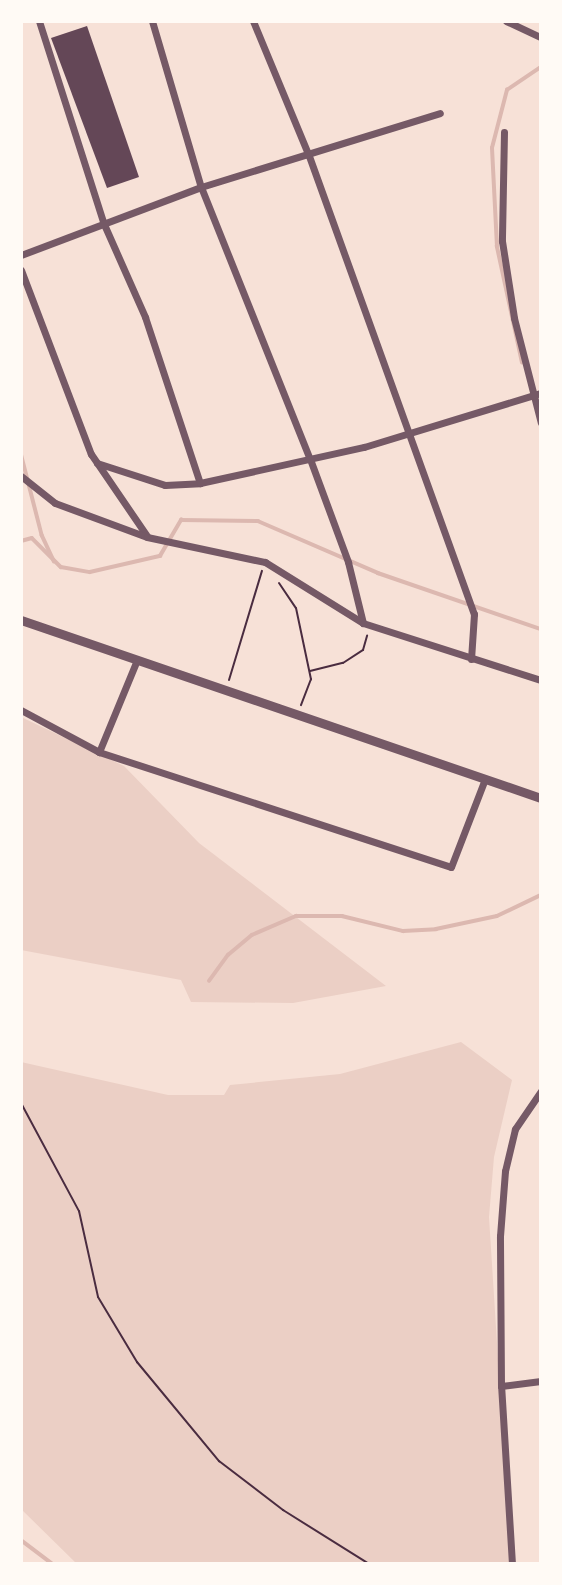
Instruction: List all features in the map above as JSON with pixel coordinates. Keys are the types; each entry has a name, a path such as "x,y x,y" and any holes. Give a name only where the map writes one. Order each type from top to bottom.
{"street":[{"path":"39,21 103,222 145,317 200,483"},
{"path":"152,21 201,187 310,459 348,562 363,623"},
{"path":"253,21 309,156 474,614 471,659"},
{"path":"506,21 541,37"},
{"path":"21,256 103,222 201,187 309,156 440,113"},
{"path":"503,132 502,241 541,423"},
{"path":"21,270 97,463 147,537"},
{"path":"97,463 165,485 200,483 310,459 410,433 537,395"},
{"path":"21,476 55,503 147,537 265,562 363,623 541,680"},
{"path":"21,620 541,798"},
{"path":"99,752 137,660"},
{"path":"21,710 99,752 451,867 485,779"},
{"path":"512,1564 501,1386 505,1171 515,1129 541,1091"},
{"path":"501,1386 541,1381"}],"path":[{"path":"226,691 265,562"},
{"path":"276,579 296,608 309,671 304,703 290,712"},
{"path":"309,671 343,663 363,650 369,640 363,623"},
{"path":"21,1103 79,1211 98,1297 151,1381 219,1461 283,1510 369,1564"}],"shaded area":[{"path":"21,717 124,766 199,843 386,986 293,1003 191,1002 181,980 21,950"},
{"path":"461,1042 512,1080 494,1157 489,1217 511,1564 77,1564 21,1509 21,1062 168,1095 224,1095 230,1085 340,1074"}],"building":[{"path":"87,26 139,177 107,188 51,38"}],"waterway":[{"path":"522,363 497,247 492,148 507,90 541,67"},
{"path":"21,453 42,535 54,561"},
{"path":"21,541 32,538 61,567 90,572 160,556 181,520 258,521 378,573 541,629"},
{"path":"209,981 228,955 252,935 296,916 342,916 403,931 436,929 497,916 541,895"},
{"path":"21,1540 53,1564"}]}
